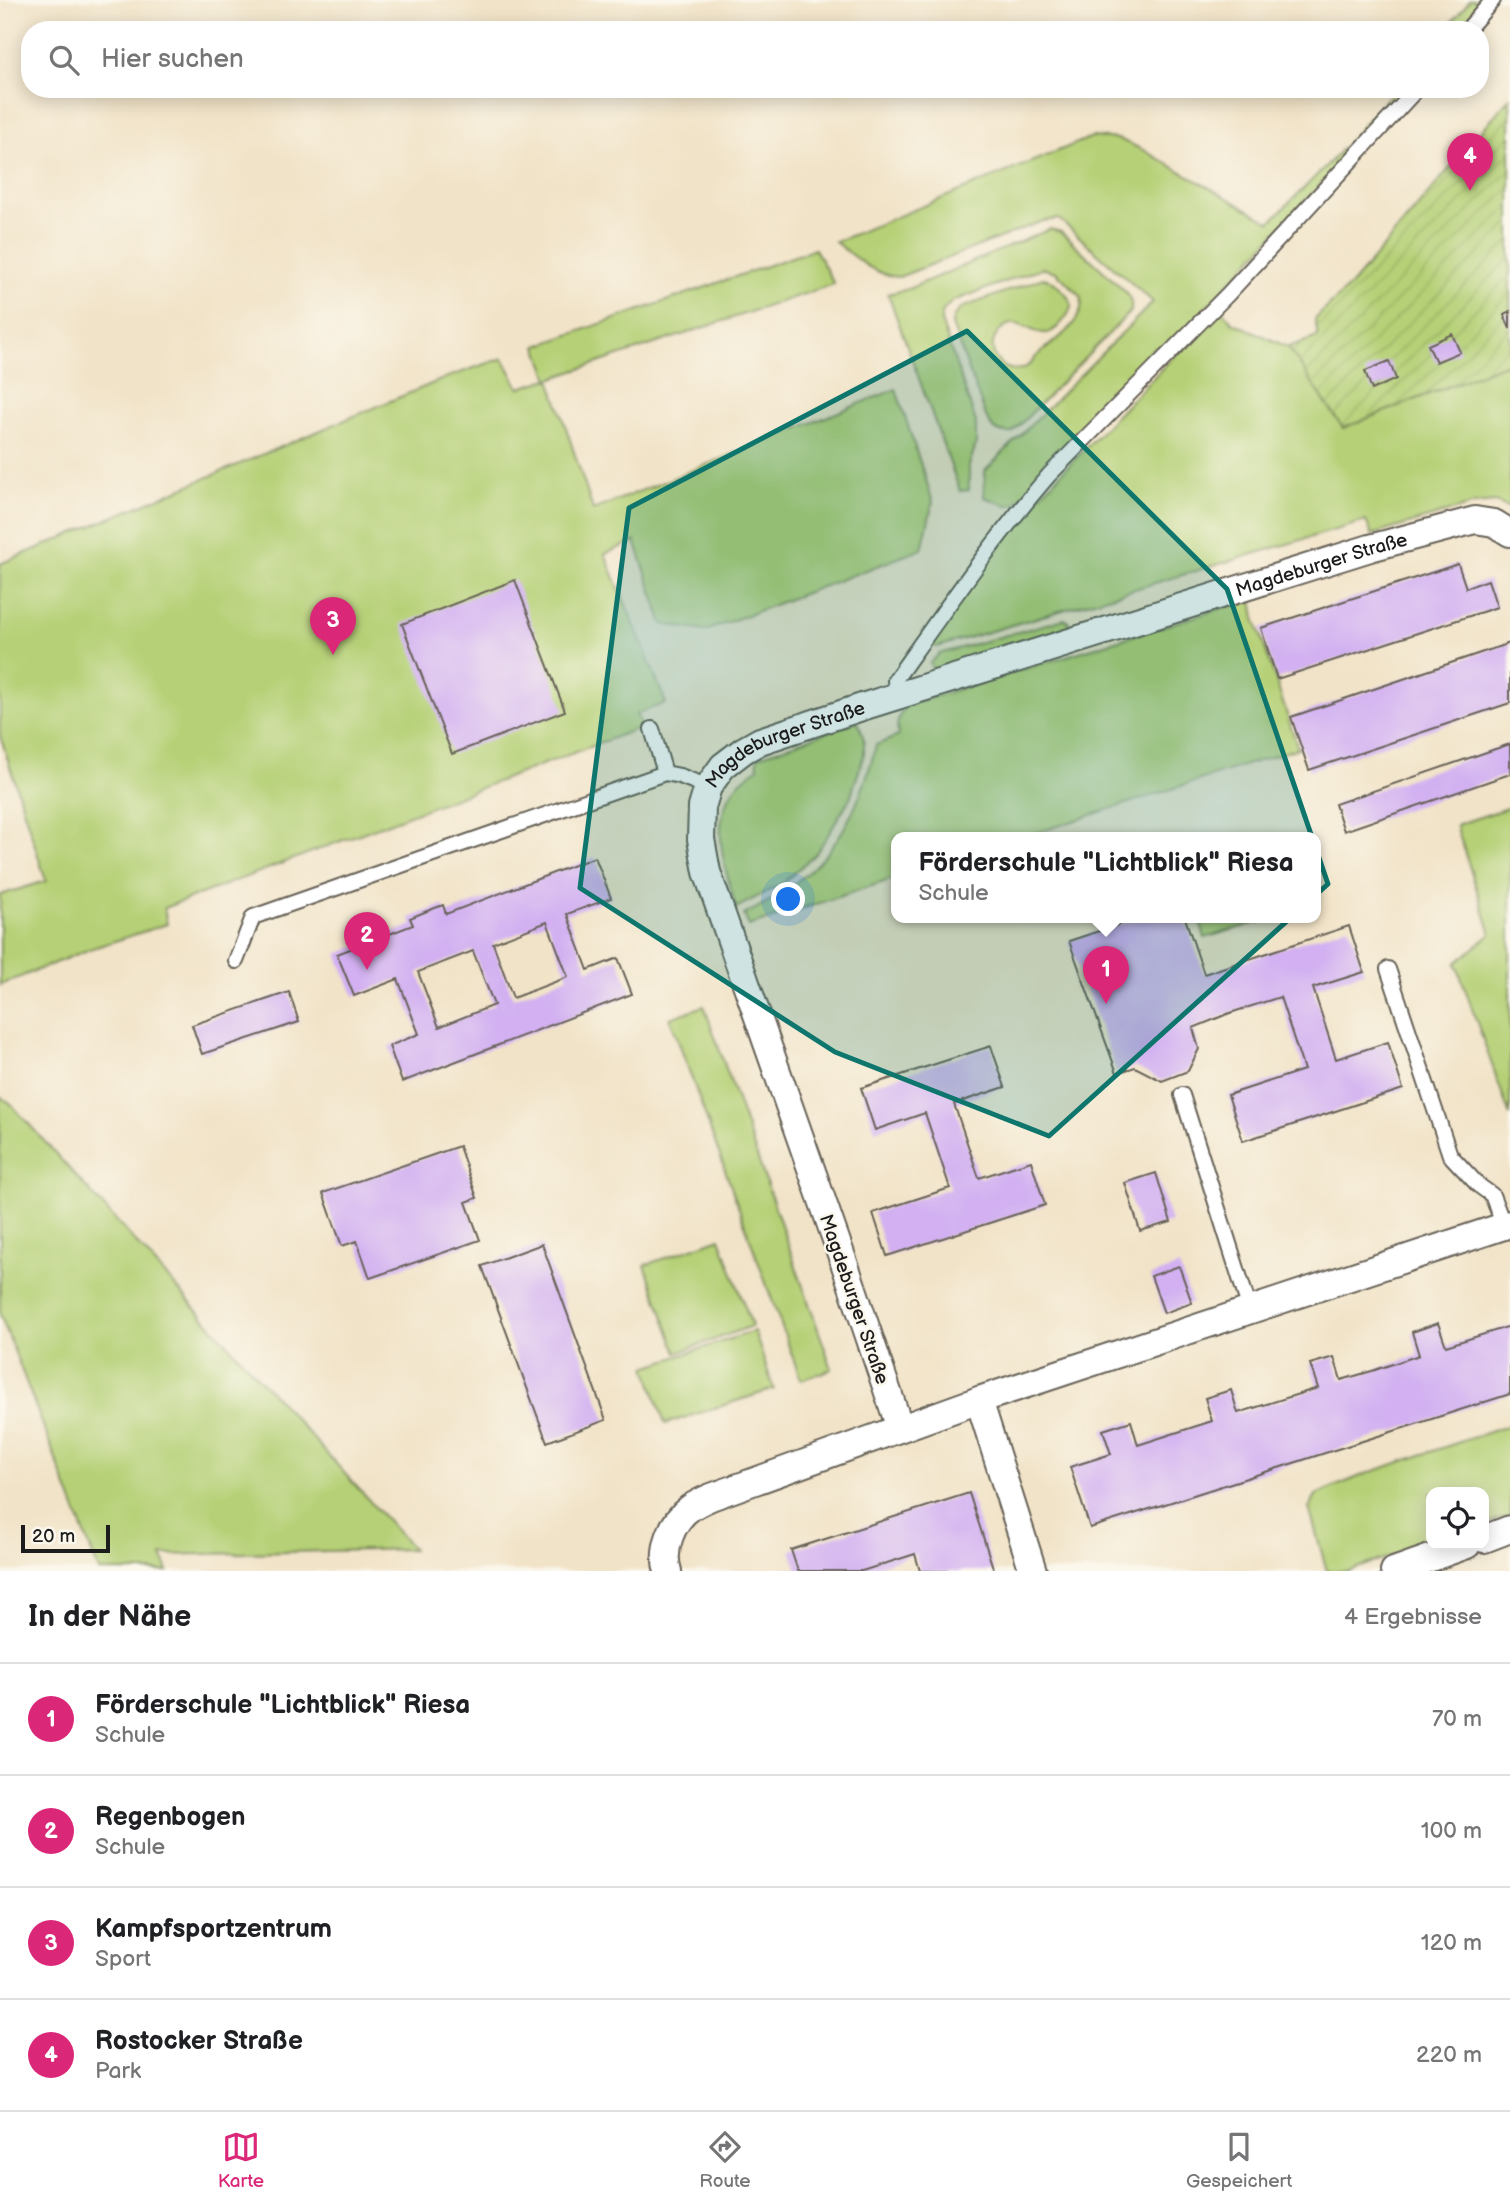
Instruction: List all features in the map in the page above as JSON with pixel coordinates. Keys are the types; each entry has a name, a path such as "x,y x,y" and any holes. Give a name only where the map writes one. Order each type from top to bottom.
{"street":[{"name":"Magdeburger Straße","path":"900,1428 707,872 701,839 702,807 708,787 723,766 760,741 1370,548 1475,520 1494,523 1510,533"},
{"path":"668,1571 667,1543 678,1522 689,1509 711,1497 979,1400 1507,1225"},
{"path":"979,1400 1033,1571"},
{"path":"1489,1537 1510,1529"},
{"path":"1394,1571 1453,1550"}],"lane":[{"path":"1475,21 1493,0"},
{"path":"897,698 895,680 1024,504 1049,475 1228,294 1409,98"},
{"path":"652,729 665,773"},
{"path":"236,961 253,917 665,773 708,787"},
{"path":"1388,968 1450,1155 1478,1185 1492,1195 1507,1225"},
{"path":"1182,1095 1251,1310"}],"highlighted area":[{"path":"967,331 1227,589 1328,884 1049,1136 835,1052 580,888 629,508"}],"green space":[{"path":"1470,0 1484,0 1466,21 1452,21"},
{"path":"1510,97 1510,362 1343,428 1288,347 1318,337 1315,319 1352,284"},
{"path":"1387,98 1400,98 1222,291 1014,505 984,497 985,471 1153,302 1059,219 1043,221 899,277 873,269 835,242 1092,137 1119,139 1143,150 1270,222 1333,159"},
{"path":"1050,229 1061,232 1126,292 1131,301 1131,311 1012,433 1006,433 995,429 987,419 952,325 953,318 961,308 1043,278 1055,283 1071,304 1068,314 1058,326 1050,332 1040,333 1022,325 1010,324 998,333 994,340 994,353 999,363 1013,370 1019,369 1028,365 1075,322 1082,305 1081,296 1056,272 1042,268 953,301 946,307 941,321 976,422 976,444 969,466 969,490 960,491 888,294 908,289"},
{"path":"815,249 834,284 550,379 593,510 896,389 933,502 922,549 705,631 663,624 635,541 605,554 666,703 636,714 642,727 164,908 167,924 90,949 0,985 0,895 46,881 0,735 0,564 448,377 503,358 519,388 549,379 537,346"},
{"path":"1220,308 1232,322 1288,347 1343,427 1510,362 1510,508 1495,502 1475,504 1372,535 1366,521 937,647 930,645 1024,512"},
{"path":"1252,599 1255,618 1298,748 1039,832 891,832 891,880 749,926 744,915 795,883 815,866 831,847 857,803 876,745 898,736 898,719 907,705"},
{"path":"1064,619 1068,621 1072,632 934,673 930,663 939,654"},
{"path":"858,721 864,740 864,755 850,798 828,835 816,853 782,884 736,908 722,850 723,814 729,797 740,782 758,768 757,757"},
{"path":"1510,807 1510,1116 1456,963 1491,934 1456,825"},
{"path":"1200,923 1255,923 1205,938"},
{"path":"704,1006 832,1369 801,1380 670,1018"},
{"path":"0,1097 9,1102 413,1549 162,1555 168,1571 99,1571 0,1314"},
{"path":"720,1238 752,1326 677,1353 645,1265"},
{"path":"754,1331 774,1389 665,1424 646,1367"},
{"path":"1510,1425 1510,1516 1489,1523 1489,1487 1426,1487 1426,1545 1348,1571 1327,1571 1309,1508 1316,1495 1368,1473"}],"building":[{"path":"1510,311 1510,329 1504,314"},
{"path":"1452,334 1460,352 1436,362 1428,345"},
{"path":"1389,361 1396,379 1372,390 1365,371"},
{"path":"1458,564 1466,588 1488,580 1497,607 1277,679 1261,628"},
{"path":"515,580 565,711 452,754 402,624"},
{"path":"1510,643 1510,703 1309,770 1291,717"},
{"path":"1510,744 1510,774 1344,831 1335,804"},
{"path":"595,857 611,898 567,914 588,970 618,958 632,994 402,1082 389,1046 419,1034 398,979 354,996 337,954 413,925 410,918 443,905 446,914","holes":["547,922 568,977 513,998 493,943","473,951 494,1005 439,1027 418,972"]},
{"path":"1124,923 1187,923 1204,974 1349,926 1364,972 1313,988 1336,1059 1388,1042 1403,1089 1243,1141 1228,1095 1304,1070 1280,997 1193,1028 1199,1049 1188,1071 1162,1081 1135,1067 1117,1073 1069,941"},
{"path":"289,992 299,1022 202,1054 192,1025"},
{"path":"991,1046 1005,1087 954,1104 979,1178 1031,1161 1045,1205 887,1256 873,1213 950,1188 925,1113 875,1130 861,1088"},
{"path":"459,1146 477,1198 466,1202 480,1240 370,1278 357,1241 342,1246 323,1193"},
{"path":"1156,1173 1171,1222 1140,1231 1125,1183"},
{"path":"542,1244 606,1420 547,1442 482,1266"},
{"path":"1179,1266 1192,1303 1164,1313 1151,1276"},
{"path":"1438,1323 1446,1346 1510,1326 1510,1394 1090,1528 1070,1467 1111,1454 1103,1430 1131,1421 1138,1445 1212,1421 1205,1398 1231,1390 1238,1413 1318,1388 1310,1364 1334,1357 1341,1380 1372,1371 1419,1355 1412,1332"},
{"path":"969,1493 994,1571 920,1571 915,1554 862,1571 798,1571 791,1550"}],"place":[{"name":"Rostocker Straße","path":"1470,191"},
{"name":"Kampfsportzentrum","path":"333,655"},
{"name":"Regenbogen","path":"367,970"},
{"name":"Förderschule \"Lichtblick\" Riesa","path":"1106,1004"}]}
